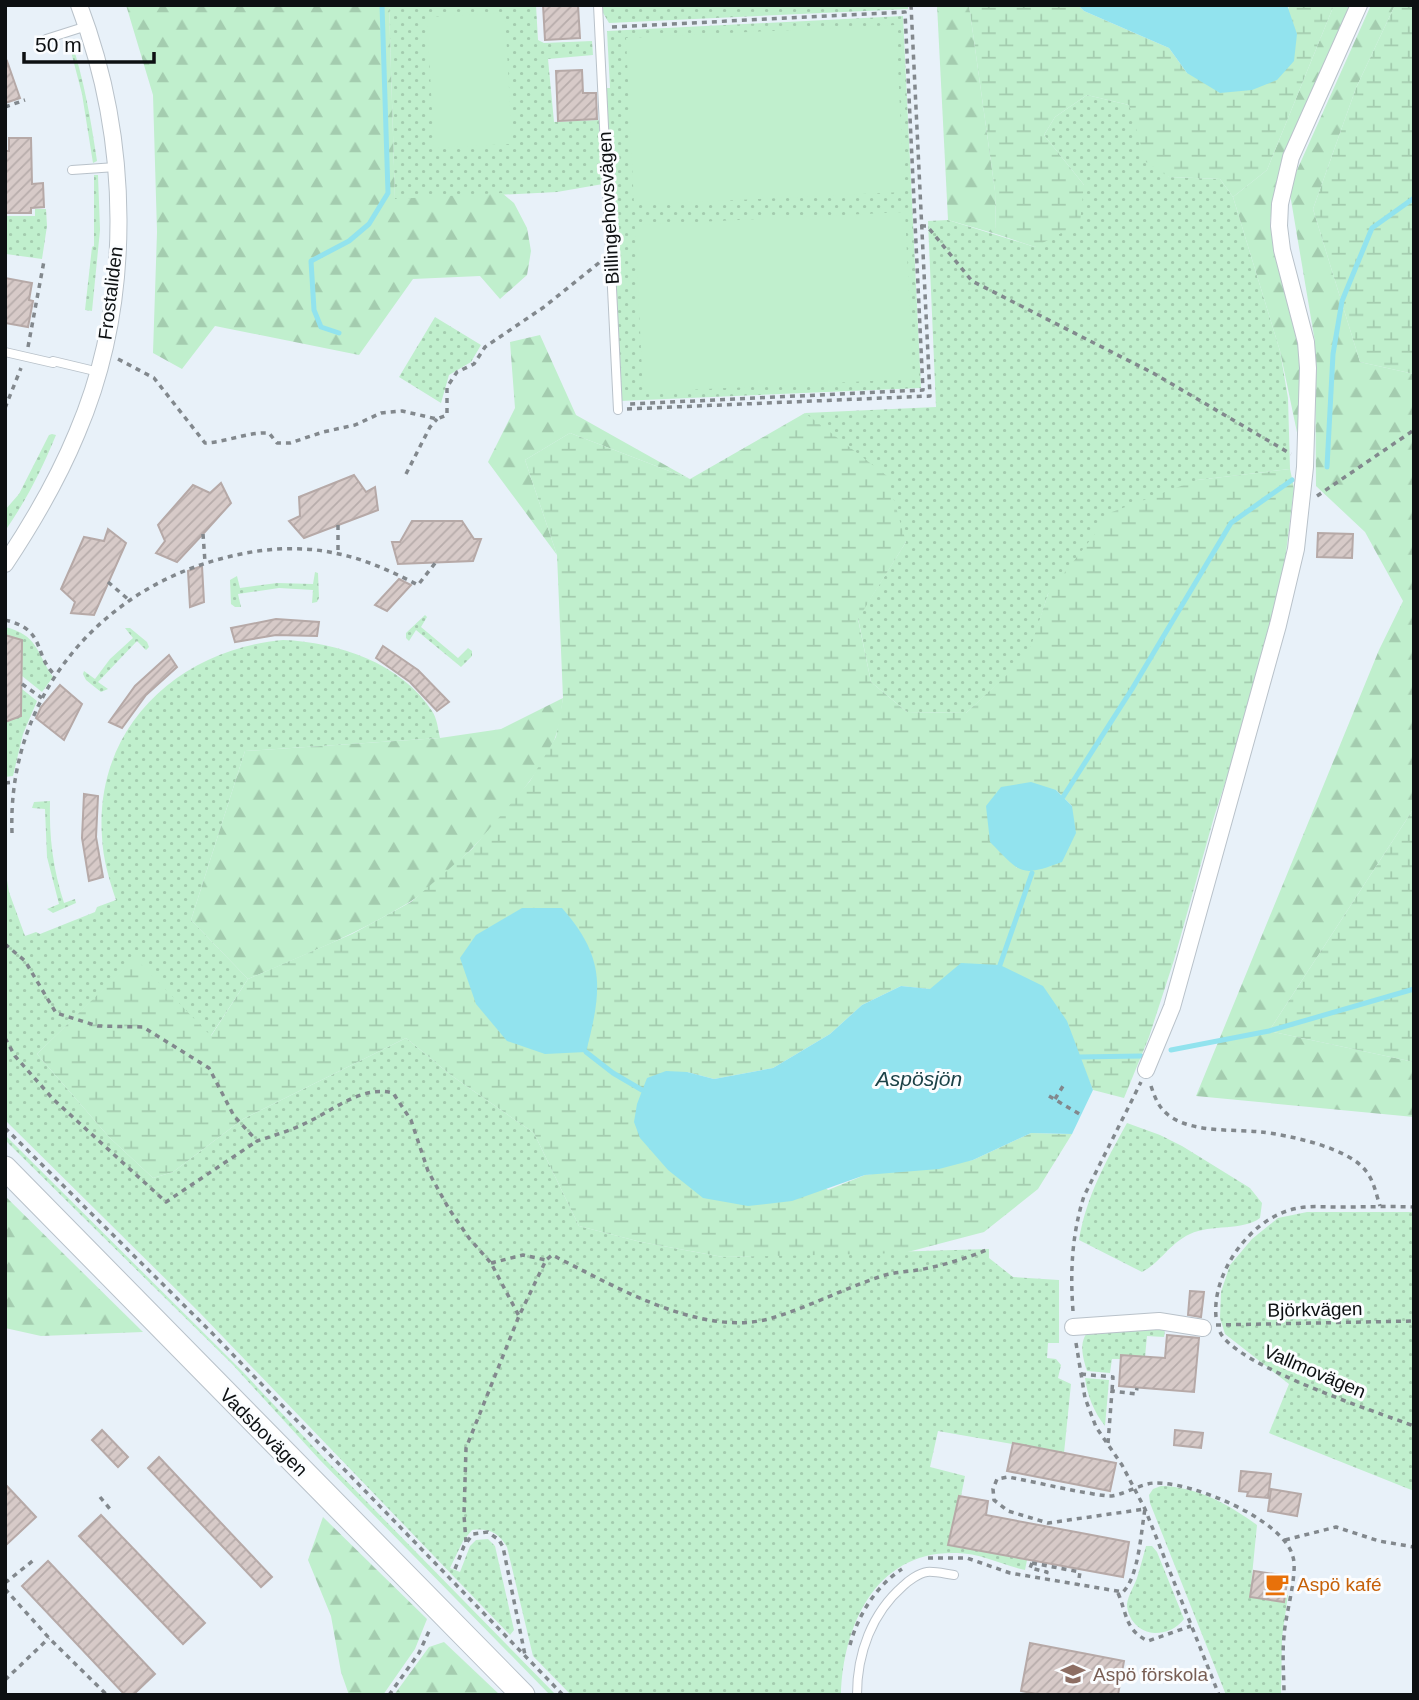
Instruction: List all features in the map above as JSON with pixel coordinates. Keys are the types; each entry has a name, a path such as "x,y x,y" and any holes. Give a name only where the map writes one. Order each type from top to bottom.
{"main road":[{"name":"Vadsbovägen","path":"5,1168 523,1695"}],"street":[{"name":"Frostaliden","path":"5,564 53,486 78,431 99,372 117,260 116,167 101,75 79,5"},
{"path":"1146,1070 1172,1007 1288,586 1301,507 1308,393 1306,342 1282,250 1280,204 1291,157 1359,5"},
{"path":"1073,1327 1159,1321 1210,1327"}],"lane":[{"name":"Billingehovsvägen","path":"598,5 617,407"},
{"path":"47,39 87,26"},
{"path":"72,170 116,167"},
{"path":"5,352 99,372"},
{"path":"857,1695 860,1666 867,1639 874,1619 887,1600 908,1582 926,1572 954,1575"}],"path":[{"path":"617,407 930,396 911,5"},
{"path":"599,27 905,12 923,390 617,407"},
{"path":"5,107 25,100"},
{"path":"921,226 927,226 972,281 1153,373 1290,454"},
{"path":"407,474 430,428 437,419 447,415 447,387 457,372 474,364 485,347 544,306 610,254"},
{"path":"5,408 25,357 44,261"},
{"path":"103,353 154,378 205,443 220,442 255,432 269,433 277,443 290,443 355,425 380,414 402,411 437,419"},
{"path":"1301,507 1414,430"},
{"path":"338,525 338,554"},
{"path":"203,534 205,562"},
{"path":"12,833 14,782 26,735 42,698 79,644 129,600 168,578 205,562 252,552 278,549 338,554 378,566 418,585 436,562"},
{"path":"108,582 129,600"},
{"path":"5,620 26,627 37,639 56,676"},
{"path":"22,684 42,698"},
{"path":"5,783 14,782"},
{"path":"5,944 25,961 55,1013 98,1026 143,1027 209,1068 234,1116 257,1141"},
{"path":"5,1038 15,1056 53,1098 166,1202 257,1141 310,1122 338,1105 374,1091 393,1093 411,1120 428,1171 449,1209 491,1264 519,1316"},
{"path":"1146,1070 1157,1105 1170,1116 1201,1127 1264,1132 1293,1138 1352,1158 1371,1179 1380,1206"},
{"path":"1146,1070 1084,1196 1078,1214 1071,1262 1073,1327 1084,1398 1096,1427 1135,1486 1219,1695"},
{"path":"1055,1099 1063,1086"},
{"path":"1049,1096 1081,1115"},
{"path":"5,1128 211,1332 563,1695"},
{"path":"1210,1327 1222,1275 1228,1263 1235,1252 1274,1217 1290,1210 1309,1207 1414,1207"},
{"path":"466,1542 466,1448 519,1316 546,1260 552,1255 602,1280 682,1314 704,1319 748,1322 771,1318 881,1276 919,1270 989,1249"},
{"path":"491,1264 523,1255 546,1260"},
{"name":"Björkvägen","path":"1210,1327 1414,1321"},
{"name":"Vallmovägen","path":"1210,1327 1264,1367 1414,1426"},
{"path":"1081,1374 1113,1377 1108,1445"},
{"path":"1112,1391 1136,1394 1137,1388"},
{"path":"1145,1509 1048,1523 1007,1511 994,1500 993,1489 997,1479 1008,1477 1112,1496 1135,1486 1168,1483 1205,1491 1234,1505 1285,1540 1294,1558 1284,1636 1284,1695"},
{"path":"100,1497 110,1509"},
{"path":"923,1559 938,1556 967,1558 995,1569 1118,1593 1127,1589 1134,1571 1145,1509"},
{"path":"1285,1540 1336,1527 1379,1541 1414,1547"},
{"path":"455,1569 466,1542 473,1534 488,1532 499,1540 526,1657"},
{"path":"5,1583 36,1559"},
{"path":"1045,1579 1047,1572 1030,1569 1032,1562 1080,1572 1078,1586"},
{"path":"848,1653 859,1620 876,1592 896,1572 908,1565"},
{"path":"5,1589 48,1638 107,1695"},
{"path":"1118,1593 1129,1627 1136,1636 1148,1641 1192,1626"},
{"path":"389,1695 419,1653 430,1629"},
{"path":"5,1680 48,1638"}],"green space":[{"path":"126,5 389,5 395,199 502,193 514,203 527,228 531,251 527,275 500,299 480,276 413,279 359,355 215,326 182,369 153,353 157,232 153,95"},
{"path":"389,5 536,5 538,40 544,43 592,41 593,55 548,59 554,122 599,120 603,184 557,192 395,200"},
{"path":"602,5 908,5 908,9 609,23 602,11"},
{"path":"937,5 969,5 995,191 996,234 948,220"},
{"path":"969,5 1078,5 1084,11 1169,48 1187,73 1289,8 1287,5 1334,5 1267,170 1233,197 1220,179 1169,177 1146,162 1129,105 1087,95 1055,117 1044,135 1084,185 1080,223 1035,247 996,234 995,191"},
{"path":"1334,5 1350,5 1276,183 1270,222 1301,346 1299,442 1280,351 1233,197 1267,170"},
{"path":"1371,5 1395,5 1356,88 1313,209 1360,362 1414,374 1414,808 1269,1031 1414,1062 1414,1117 1196,1096 1379,650 1403,601 1365,532 1316,486 1315,342 1289,188"},
{"path":"1395,5 1414,5 1414,374 1360,362 1313,209 1356,88"},
{"path":"505,13 512,144 434,148 427,17"},
{"path":"903,16 921,388 620,401 605,88 610,88 607,31"},
{"path":"896,25 904,192 634,205 626,38"},
{"path":"68,40 71,40 87,100 97,161 93,163 82,94"},
{"path":"1087,95 1129,105 1169,177 1220,179 1233,197 1280,351 1288,398 1290,469 1197,480 1048,594 1029,655 966,713 907,712 871,682 858,618 906,542 805,413 936,407 928,221 948,220 1035,247 1084,185 1044,135 1055,117"},
{"path":"94,175 98,175 100,230 92,311 85,310 94,246"},
{"path":"35,209 46,209 47,226 42,259 5,256 5,216 35,216"},
{"path":"905,212 913,379 643,392 635,225"},
{"path":"435,317 481,345 471,362 449,375 441,403 399,377"},
{"path":"540,335 576,415 690,479 570,433 525,460 557,555 488,462 515,408 510,342"},
{"path":"805,413 887,476 906,542 858,619 871,682 907,712 966,713 1028,655 1048,594 1112,512 1197,480 1290,469 1294,488 1284,569 1252,701 1214,817 1174,960 1149,1037 1124,1098 1093,1090 1079,1057 929,989 901,986 862,1005 830,1034 773,1068 714,1079 687,1072 828,1190 865,1175 973,1160 1031,1133 1072,1134 1038,1189 984,1232 904,1253 723,1257 641,1242 579,1226 534,1133 452,1076 406,1038 243,1119 173,1172 153,1178 109,1137 37,1054 135,958 211,1036 248,979 352,934 411,902 472,849 530,781 556,737 563,698 557,555 525,460 570,433 690,479","holes":["1056,790 1072,806 1016,868"]},
{"path":"49,435 56,435 39,472 5,531 5,510 19,494"},
{"path":"315,572 318,573 317,602 312,603 313,590 279,588 238,594 241,607 231,604 230,580 237,576 240,588 277,583 313,584"},
{"path":"425,615 427,617 421,627 458,658 468,648 472,651 472,656 461,667 416,630 409,641 406,638 406,633"},
{"path":"5,627 24,635 39,652 53,677 42,692 22,676 22,640 5,635"},
{"path":"125,628 130,628 147,642 149,647 146,650 137,641 98,682 108,689 101,692 86,680 84,671 95,679 110,659 133,638"},
{"path":"283,640 325,645 366,658 386,668 419,694 432,711 440,738 245,751 191,920 248,979 210,1037 135,959 37,1054 109,1137 153,1178 173,1172 243,1119 406,1038 452,1076 534,1133 579,1226 641,1242 723,1257 989,1249 989,1258 1013,1277 1059,1280 1059,1343 1048,1343 1047,1358 1056,1359 1061,1365 1058,1378 1071,1384 1064,1453 938,1431 930,1467 965,1476 948,1545 1027,1560 1025,1570 982,1557 957,1553 929,1555 905,1564 885,1578 869,1597 857,1619 843,1669 841,1695 571,1695 533,1656 507,1547 500,1538 488,1531 472,1530 463,1541 450,1568 460,1572 470,1546 476,1540 488,1539 495,1546 514,1630 510,1635 199,1312 5,1120 5,868 9,892 25,936 36,932 40,934 95,912 97,907 116,900 103,845 103,797 112,761 128,729 150,701 178,677 210,659 245,647"},
{"path":"22,689 37,701 23,734 13,776 5,777 5,722 21,716"},
{"path":"563,698 556,735 533,777 469,851 426,891 408,903 349,935 248,979 191,920 245,751 440,738 501,729"},
{"path":"50,801 52,853 60,890 64,903 75,899 76,903 53,913 47,909 59,904 47,857 45,809 32,808 34,802"},
{"path":"1414,808 1414,1062 1269,1031"},
{"path":"1127,1123 1182,1146 1250,1188 1262,1203 1260,1218 1245,1225 1207,1229 1190,1234 1142,1272 1079,1240 1092,1194"},
{"path":"5,1135 243,1372 556,1695 550,1695 319,1459 233,1365 5,1140"},
{"path":"5,1196 143,1332 41,1336 5,1328"},
{"path":"1307,1212 1414,1212 1414,1491 1269,1433 1289,1384 1225,1334 1220,1318 1221,1292 1230,1265 1252,1239 1278,1218"},
{"path":"1165,1329 1164,1337 1147,1336 1145,1357 1122,1355 1121,1359 1112,1359 1110,1373 1087,1371 1082,1345 1089,1331"},
{"path":"1085,1378 1109,1380 1105,1426 1092,1403"},
{"path":"1161,1486 1200,1493 1235,1510 1257,1525 1250,1596 1283,1602 1285,1595 1288,1595 1282,1637 1281,1695 1226,1695 1150,1503 1149,1495 1153,1489"},
{"path":"323,1517 427,1619 415,1649 383,1695 349,1695 341,1672 331,1616 308,1560"},
{"path":"1146,1546 1152,1546 1157,1552 1184,1619 1164,1632 1144,1631 1132,1620 1128,1610 1127,1604"},
{"path":"444,1642 500,1695 394,1695 429,1647"}],"water":[{"path":"1078,5 1287,5 1297,34 1294,61 1277,80 1252,90 1220,93 1187,73 1169,48 1084,11"},
{"path":"1031,782 1056,790 1072,806 1076,833 1062,862 1028,871 1015,866 990,842 986,806 1001,787"},
{"path":"522,908 562,908 587,943 593,959 597,992 586,1052 545,1054 507,1041 476,1004 460,958 476,935"},
{"name":"Aspösjön","path":"961,963 1000,965 1043,986 1067,1021 1093,1090 1072,1134 1031,1133 973,1160 939,1169 865,1175 792,1201 748,1206 703,1198 668,1170 640,1138 634,1122 637,1104 647,1078 666,1071 687,1072 714,1079 773,1068 830,1034 862,1005 901,986 930,989"}],"building":[{"path":"543,5 578,5 580,38 545,40"},
{"path":"7,61 20,98 5,103 5,62"},
{"path":"582,70 583,93 596,93 597,119 558,121 556,71"},
{"path":"9,138 31,138 32,184 43,183 44,207 31,208 31,213 5,213 5,151 9,151"},
{"path":"5,278 32,283 29,300 33,301 28,327 5,323"},
{"path":"354,475 366,492 375,487 378,510 304,538 289,521 300,516 299,497"},
{"path":"221,483 231,503 177,562 156,553 165,541 158,525 193,485 210,493"},
{"path":"412,521 462,521 474,539 481,539 473,561 398,564 392,542 400,542"},
{"path":"108,529 126,543 94,615 71,613 75,602 61,589 84,537 104,541"},
{"path":"1318,533 1353,534 1352,558 1317,557"},
{"path":"202,566 204,602 190,607 188,571"},
{"path":"399,579 411,585 387,611 375,605"},
{"path":"276,619 319,622 317,636 276,635 235,642 231,628"},
{"path":"5,635 22,640 21,716 5,722"},
{"path":"383,646 418,670 449,702 437,711 410,682 376,658"},
{"path":"169,655 177,667 146,695 122,728 109,722 135,686"},
{"path":"60,685 82,704 64,740 36,718 41,707"},
{"path":"84,794 98,796 96,837 103,877 89,881 82,838"},
{"path":"1190,1291 1204,1292 1201,1317 1188,1315"},
{"path":"1167,1335 1199,1338 1194,1392 1119,1386 1121,1355 1165,1358"},
{"path":"102,1430 128,1457 118,1467 92,1440"},
{"path":"1175,1430 1203,1433 1201,1448 1174,1445"},
{"path":"1013,1443 1116,1463 1110,1491 1007,1471"},
{"path":"159,1457 272,1577 261,1587 148,1468"},
{"path":"1241,1471 1271,1474 1268,1498 1247,1496 1248,1492 1239,1491"},
{"path":"5,1484 36,1517 5,1546"},
{"path":"1271,1489 1301,1494 1297,1516 1268,1511"},
{"path":"959,1496 988,1501 986,1515 1129,1542 1123,1577 948,1545"},
{"path":"101,1515 205,1623 183,1644 79,1536"},
{"path":"48,1561 155,1674 133,1695 125,1695 22,1586"},
{"path":"1254,1571 1288,1576 1284,1602 1250,1597"},
{"name":"Aspö förskola","path":"1030,1643 1124,1661 1118,1695 1042,1695 1021,1691"}],"waterway":[{"path":"339,333 321,327 314,310 311,261 349,241 369,224 388,193 382,5"},
{"path":"1327,467 1333,354 1342,301 1372,228 1414,198"},
{"path":"1063,797 1132,689 1231,523 1292,480"},
{"path":"1000,965 1032,873"},
{"path":"1171,1050 1269,1031 1414,989"},
{"path":"586,1052 613,1073 642,1090"},
{"path":"1079,1057 1141,1056"}],"place":[{"name":"Aspö kafé","path":"1277,1584"},
{"name":"Aspö förskola","path":"1073,1674"}]}
